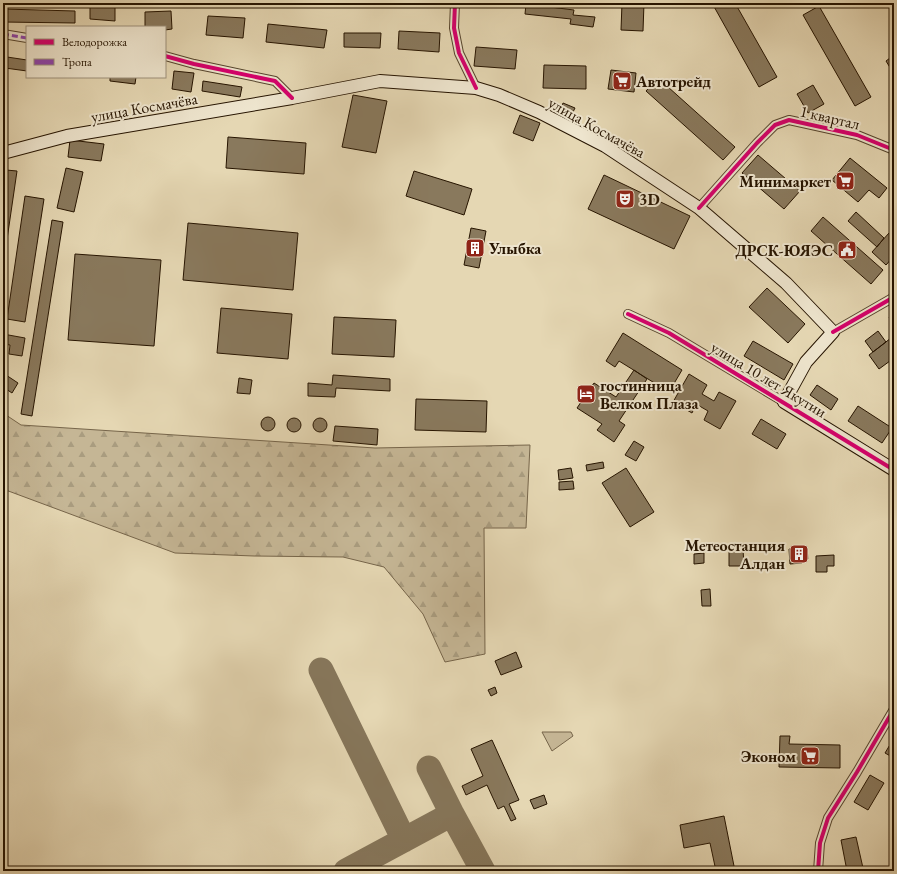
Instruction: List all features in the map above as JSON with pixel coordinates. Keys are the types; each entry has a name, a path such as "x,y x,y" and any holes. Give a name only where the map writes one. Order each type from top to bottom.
{"main road":[{"name":"улица Космачёва","path":"3,153 67,136 292,98 380,80 476,88 499,95 539,112 605,146 699,208 786,283 832,332"},
{"path":"784,402 806,362 832,332"},
{"name":"улица 10 лет Якутии","path":"784,402 894,470"}],"street":[{"path":"454,3 454,28 459,53 476,88"},
{"path":"3,34 26,38"},
{"name":"улица Космачёва","path":"166,56 194,64 275,81 292,98"},
{"name":"1 квартал","path":"699,208 775,125 789,120 857,135 894,150"},
{"path":"832,332 894,297"},
{"name":"улица 10 лет Якутии","path":"628,314 669,333 784,402"},
{"path":"818,871 820,843 828,818 894,709"}],"green space":[{"path":"3,413 21,425 375,448 530,445 526,528 484,528 485,654 445,662 423,614 384,567 343,557 175,553 3,489"},
{"path":"542,732 571,732 573,736 552,751"}],"building":[{"path":"90,3 115,3 115,21 90,19"},
{"path":"622,3 644,3 643,31 621,30"},
{"path":"712,3 735,3 777,77 759,87"},
{"path":"526,4 574,10 573,15 595,17 593,27 570,24 571,19 525,14"},
{"path":"819,6 871,97 855,106 803,15"},
{"path":"3,9 75,11 75,23 3,22"},
{"path":"171,11 172,29 166,30 166,26 145,26 145,12"},
{"path":"208,16 245,18 243,38 206,35"},
{"path":"268,24 327,30 324,48 266,42"},
{"path":"399,31 440,33 439,52 398,49"},
{"path":"344,33 381,33 380,48 344,47"},
{"path":"476,47 517,50 515,69 474,66"},
{"path":"894,55 894,74 886,61"},
{"path":"7,57 26,60 26,71 5,68"},
{"path":"544,65 586,66 586,89 543,88"},
{"name":"Автотрейд","path":"611,70 636,73 634,92 608,89"},
{"path":"174,71 194,73 191,92 172,89"},
{"path":"110,78 136,78 135,84 110,81"},
{"path":"658,78 735,147 723,160 646,91"},
{"path":"203,81 242,87 240,97 202,91"},
{"path":"813,85 824,104 808,113 797,94"},
{"path":"353,95 387,101 376,153 342,147"},
{"path":"563,103 575,108 571,116 560,111"},
{"path":"520,115 540,123 533,141 513,133"},
{"path":"228,137 306,143 304,174 226,168"},
{"path":"70,140 104,144 101,161 68,157"},
{"path":"758,155 800,191 784,209 742,173"},
{"path":"850,158 887,188 879,198 869,190 858,202 832,180"},
{"path":"66,168 83,172 74,212 57,208"},
{"path":"6,170 17,171 3,267 3,192"},
{"path":"414,171 472,189 464,215 406,196"},
{"path":"604,175 690,216 674,249 588,209"},
{"path":"25,196 44,199 25,322 7,319"},
{"path":"856,212 884,238 877,247 848,221"},
{"path":"823,217 883,270 871,284 811,231"},
{"path":"52,220 63,222 32,416 21,414"},
{"path":"188,223 298,233 293,290 183,280"},
{"name":"Улыбка","path":"471,228 486,231 479,268 464,265"},
{"path":"889,233 894,238 894,256 886,265 872,252"},
{"path":"75,254 161,260 154,346 68,340"},
{"path":"767,288 805,324 788,343 749,307"},
{"path":"221,308 292,314 288,359 217,353"},
{"path":"894,313 894,325 889,317"},
{"path":"334,317 396,320 394,357 332,354"},
{"path":"878,331 886,342 873,352 865,341"},
{"path":"623,333 682,370 669,392 619,361 615,367 606,361"},
{"path":"3,334 25,338 22,356 9,354 10,345 3,344"},
{"path":"891,338 894,342 894,358 879,369 869,355"},
{"path":"753,341 793,364 784,380 744,356"},
{"path":"634,370 647,379 619,421 625,425 614,442 597,430 602,424 577,408 594,383 616,397"},
{"path":"3,373 18,383 12,393 3,387"},
{"path":"689,374 707,385 702,394 714,401 719,392 736,401 720,429 704,420 708,411 696,404 692,413 673,402"},
{"path":"333,375 390,379 390,391 336,388 335,397 308,396 308,383 332,385"},
{"path":"239,378 252,380 250,394 237,393"},
{"path":"817,385 838,399 831,410 810,395"},
{"path":"416,399 487,401 486,432 415,430"},
{"path":"858,406 892,428 882,443 848,421"},
{"path":"265,417 271,417 275,421 275,427 271,431 265,431 261,427 261,421"},
{"path":"291,418 297,418 301,422 301,428 297,432 291,432 287,428 287,422"},
{"path":"317,418 323,418 327,422 327,428 323,432 317,432 313,428 313,422"},
{"path":"761,419 786,434 777,449 752,434"},
{"path":"335,426 378,429 377,445 333,441"},
{"path":"634,441 644,447 636,461 625,455"},
{"path":"603,462 604,468 587,471 586,465"},
{"path":"571,468 573,478 559,480 558,470"},
{"path":"626,468 654,512 630,527 602,483"},
{"path":"573,481 574,489 559,490 559,482"},
{"name":"Метеостанция Алдан","path":"807,548 808,559 801,560 802,563 790,564 789,549"},
{"path":"743,549 744,566 729,566 729,550"},
{"path":"704,553 704,563 694,564 694,554"},
{"path":"834,555 834,566 827,566 827,572 816,572 816,556"},
{"path":"710,589 711,606 702,606 701,590"},
{"path":"516,652 522,667 501,675 495,661"},
{"path":"495,687 497,693 491,696 488,690"},
{"name":"Эконом","path":"780,736 790,736 789,744 840,745 840,768 779,767"},
{"path":"894,738 894,758 885,753"},
{"path":"492,740 519,800 509,804 516,819 511,821 504,806 498,809 487,785 466,795 462,786 483,776 471,749"},
{"path":"870,775 884,783 868,810 854,802"},
{"path":"544,795 547,804 534,809 530,800"},
{"path":"724,816 735,871 716,871 710,843 684,848 680,825"},
{"path":"856,837 863,868 847,871 841,840"}],"taxiway":[{"path":"321,670 404,840"},
{"path":"346,871 452,814 429,768"},
{"path":"452,814 483,871"}],"marked path":[{"path":"3,34 26,38"}],"cycle path":[{"path":"455,3 454,28 459,53 476,88"},
{"path":"166,56 194,64 275,81 292,98"},
{"path":"699,208 775,125 789,120 857,135 894,150"},
{"path":"833,332 894,297"},
{"path":"628,314 669,333 894,470"},
{"path":"818,871 820,843 828,818 894,709"}],"place":[{"name":"Автотрейд","path":"622,81"},
{"name":"Минимаркет","path":"845,181"},
{"name":"3D","path":"625,199"},
{"name":"Улыбка","path":"475,248"},
{"name":"ДРСК-ЮЯЭС","path":"847,250"},
{"name":"гостинница Велком Плаза","path":"586,394"},
{"name":"Метеостанция Алдан","path":"799,554"},
{"name":"Эконом","path":"810,756"}]}
